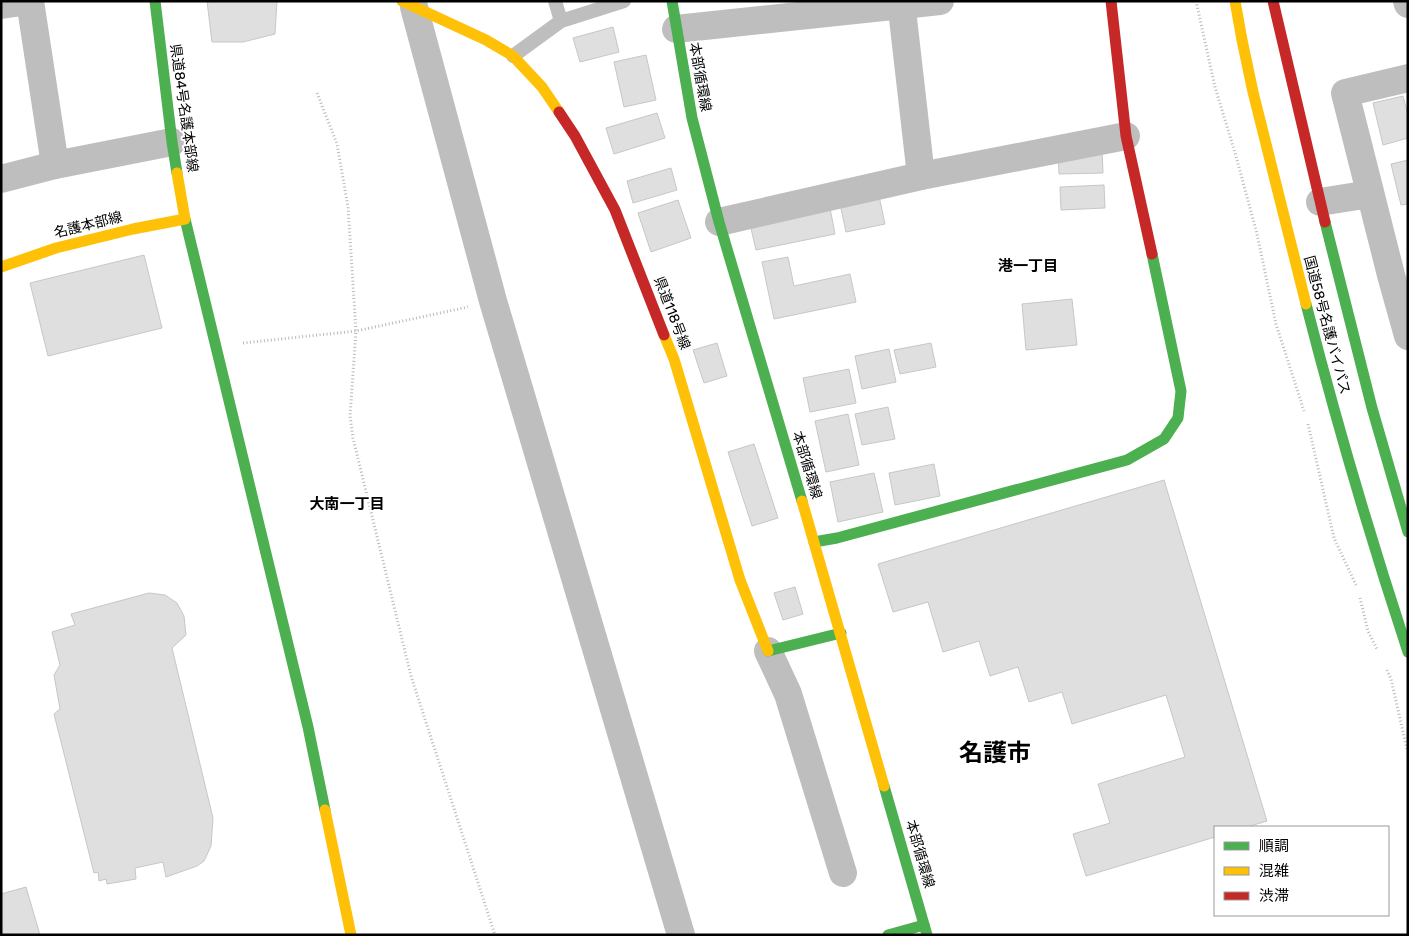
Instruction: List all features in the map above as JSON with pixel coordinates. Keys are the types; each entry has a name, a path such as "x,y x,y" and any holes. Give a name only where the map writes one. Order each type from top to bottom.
{"main road":[{"name":"県道84号名護本部線","path":"155,1 172,142 185,219 308,728 352,935"},
{"name":"本部循環線","path":"672,1 692,118 719,222 841,633 926,930"},
{"path":"814,542 837,538 1127,460 1164,439 1178,418 1181,391 1126,136 1111,1"},
{"name":"国道58号名護バイパス","path":"1235,1 1273,180 1315,342 1365,519 1408,652"},
{"name":"国道58号名護バイパス","path":"1273,1 1288,70 1375,422 1408,532"},
{"name":"県道118号線","path":"411,3 486,40 513,56 542,87 575,136 615,210 674,359 740,580 768,651"},
{"name":"名護本部線","path":"1,267 56,248 133,229 185,219"},
{"path":"768,651 841,633"},
{"path":"888,935 926,930"}],"street":[{"path":"1,4 29,1 55,165"},
{"path":"676,29 901,3 940,1"},
{"path":"411,3 493,301 681,935"},
{"path":"901,3 922,176"},
{"path":"1408,78 1345,93 1370,194 1399,273 1408,336"},
{"path":"719,222 922,176 1126,136"},
{"path":"1,179 55,165 172,142"},
{"path":"1320,202 1370,194"},
{"path":"768,651 788,694 843,873"}],"lane":[{"path":"555,1 561,22"},
{"path":"513,56 561,22 624,1"}],"path":[{"path":"317,93 337,144 348,207 356,331 350,416 353,438 411,676 496,935"},
{"path":"243,343 356,331 493,301"}],"building":[{"path":"207,1 277,1 275,34 243,42 212,42"},
{"path":"613,27 619,52 580,62 573,38"},
{"path":"646,55 656,100 624,107 614,62"},
{"path":"1403,96 1408,115 1408,138 1383,145 1373,103"},
{"path":"657,113 665,138 614,154 606,128"},
{"path":"1102,149 1103,173 1059,174 1058,151"},
{"path":"1408,160 1408,204 1401,205 1391,164"},
{"path":"671,168 677,190 633,203 627,181"},
{"path":"1104,185 1105,208 1061,210 1060,187"},
{"path":"879,196 885,224 846,232 840,204"},
{"path":"678,200 691,238 651,252 638,213"},
{"path":"830,208 835,234 756,250 750,224"},
{"path":"144,255 162,328 48,356 30,283"},
{"path":"788,257 794,286 850,274 856,302 774,319 762,262"},
{"path":"1072,299 1077,345 1026,350 1022,304"},
{"path":"717,343 727,376 704,383 693,350"},
{"path":"931,343 936,367 900,374 894,350"},
{"path":"889,349 896,382 862,389 855,356"},
{"path":"849,369 856,403 810,412 803,378"},
{"path":"888,407 895,439 862,445 855,414"},
{"path":"848,414 859,465 826,472 815,421"},
{"path":"754,444 778,518 752,526 728,452"},
{"path":"934,464 940,496 895,505 889,473"},
{"path":"874,473 883,512 838,522 830,482"},
{"path":"1164,480 1267,821 1250,826 1214,826 1214,837 1086,876 1073,834 1110,823 1098,784 1185,757 1166,695 1072,724 1062,692 1029,702 1018,667 990,676 979,641 943,652 928,602 893,612 878,564"},
{"path":"795,587 803,614 783,620 774,593"},
{"path":"149,593 165,595 177,603 184,616 186,635 172,648 213,818 211,846 204,861 197,866 166,877 163,862 135,868 136,879 107,884 106,879 99,881 98,872 94,873 54,714 60,709 54,675 60,665 52,632 75,625 71,614"},
{"path":"26,887 40,935 1,935 1,894"}],"traffic: fast":[{"path":"155,1 177,173"},
{"path":"672,1 692,118 719,222 802,501"},
{"path":"185,219 308,727 325,810"},
{"path":"1325,222 1372,408 1408,532"},
{"path":"814,542 837,538 1127,460 1164,439 1178,418 1181,391 1152,254"},
{"path":"1306,304 1354,479 1408,652"},
{"path":"768,651 841,633"},
{"path":"884,786 927,935"},
{"path":"888,935 924,925"}],"traffic: slow":[{"path":"402,1 486,40 513,56 542,87 559,112"},
{"path":"1235,1 1253,92 1306,304"},
{"path":"1,267 56,248 133,229 185,219 177,173"},
{"path":"664,335 674,359 740,580 768,651"},
{"path":"802,501 884,786"},
{"path":"325,810 351,935"}],"traffic: jam":[{"path":"1111,1 1126,136 1152,254"},
{"path":"1273,1 1325,222"},
{"path":"559,112 575,136 615,210 664,335"}],"district":[{"name":"港一丁目","path":"1028,266"},
{"name":"大南一丁目","path":"347,504"},
{"name":"名護市","path":"995,753"}]}
